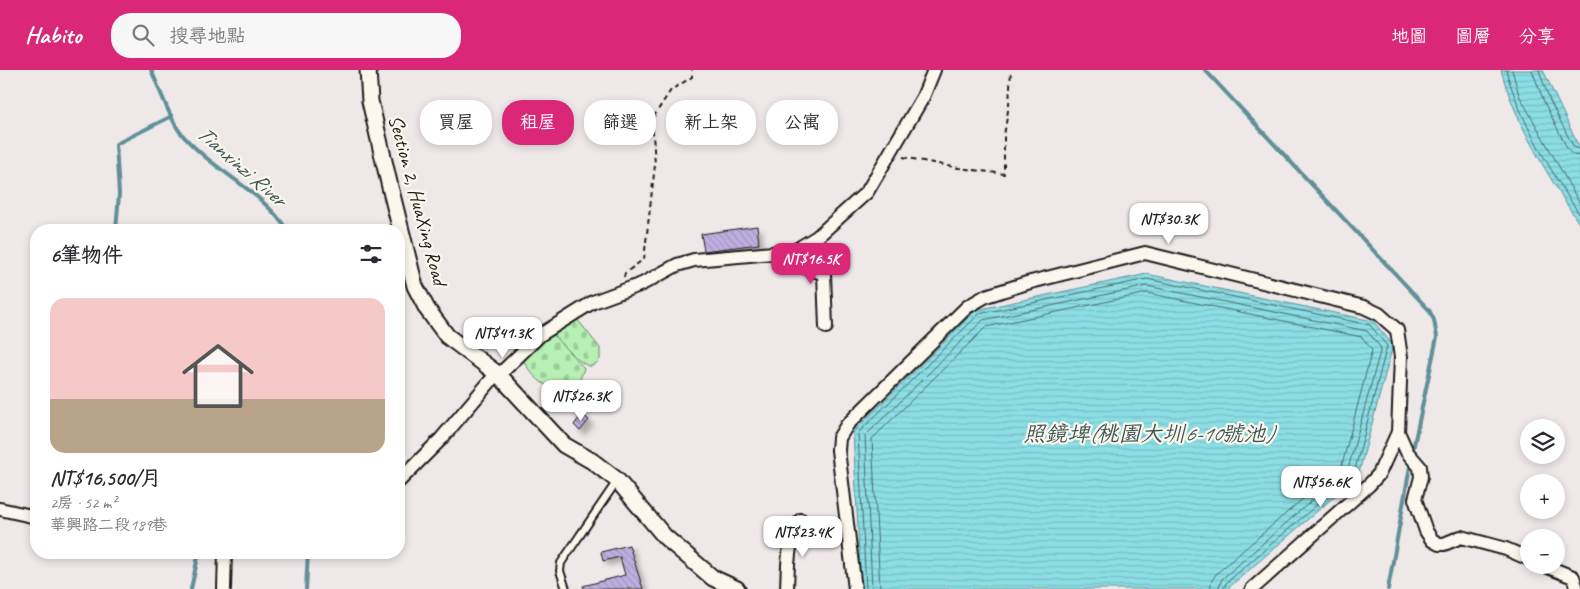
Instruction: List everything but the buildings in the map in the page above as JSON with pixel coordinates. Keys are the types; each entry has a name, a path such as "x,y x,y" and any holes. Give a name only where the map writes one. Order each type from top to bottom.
{"street":[{"name":"Section 2, HuaXing Road","path":"368,70 370,100 401,224"},
{"path":"405,475 441,440 493,378 499,375 540,335 593,302 677,265 694,260 794,251 817,237 867,192 923,98 934,70"},
{"name":"Section 2, HuaXing Road","path":"405,242 416,286 427,309 447,336 499,375 564,445 617,480 665,536 713,578 737,589"},
{"path":"794,251 800,265 824,274 826,327"},
{"path":"855,589 838,450 839,438 847,425 967,307 986,296 1027,282 1144,253 1364,308 1379,314 1397,330 1401,357 1398,432 1379,474 1252,589"},
{"path":"1398,432 1406,452 1420,467 1421,476 1416,499 1426,531 1432,540 1444,544 1461,537 1506,549 1520,555"},
{"path":"0,509 30,516"},
{"path":"787,589 790,550 794,529 801,520"},
{"path":"224,589 225,559"},
{"path":"1565,574 1573,577 1576,589"}],"lane":[{"path":"566,589 560,571 561,563 617,480"}],"path":[{"path":"621,291 625,273 644,259 655,165 652,119 671,90 692,77 692,70"},
{"path":"888,154 959,168 1004,174 1004,136 1010,104 1011,70"}],"green space":[{"path":"577,319 600,348 600,359 591,366 576,358 554,335"},
{"path":"553,335 584,368 579,382 568,390 560,390 541,382 523,360"}],"water":[{"path":"1501,70 1543,70 1580,149 1580,225 1524,131"},
{"name":"照鏡埤(桃園大圳6-10號池)","path":"1147,274 1373,321 1393,345 1358,476 1227,589 861,589 853,432 976,310"}],"waterway":[{"name":"Tianxinzi River","path":"151,70 180,132 206,158 264,203 282,224"},
{"path":"1205,70 1429,310 1434,320 1437,337 1412,454"},
{"path":"116,224 119,194 116,144 172,116"},
{"path":"1388,589 1411,461"},
{"path":"191,589 197,559"},
{"name":"Tianxinzi River","path":"306,589 308,559"}]}
